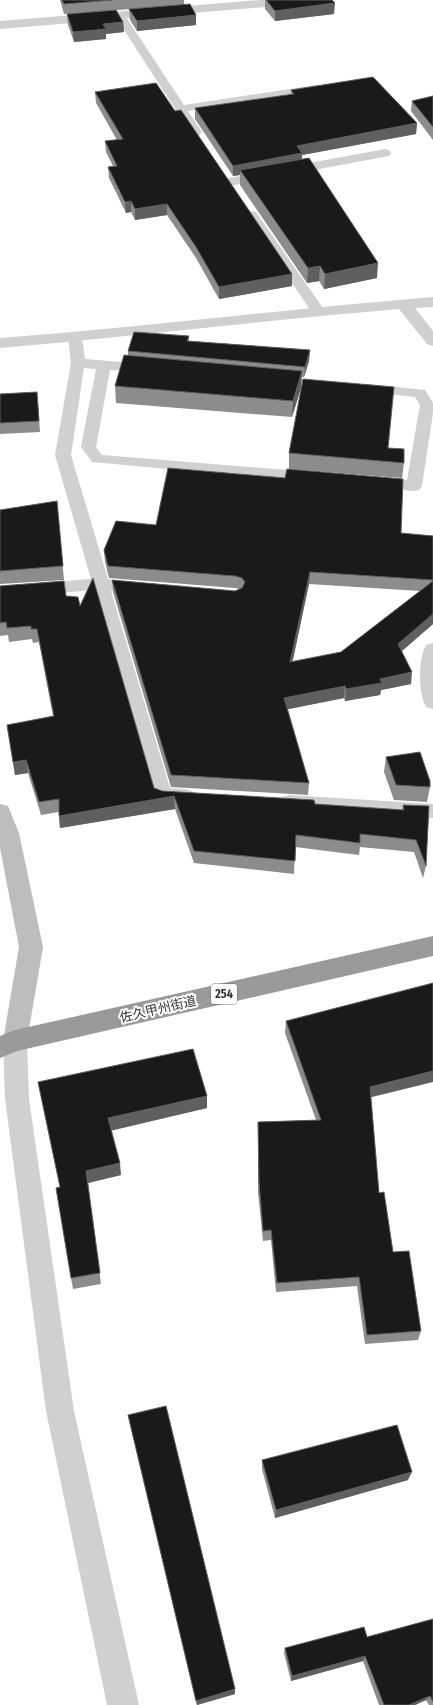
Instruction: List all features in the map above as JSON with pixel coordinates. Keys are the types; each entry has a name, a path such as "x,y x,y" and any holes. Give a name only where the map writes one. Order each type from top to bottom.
{"highway":[{"name":"佐久甲州街道","path":"7,1044 433,946"}],"street":[{"path":"0,25 120,16 239,2 302,0"},
{"path":"0,343 75,337 318,311 433,302"},
{"path":"404,305 433,341"},
{"path":"433,650 430,666 433,702"},
{"path":"0,812 8,833 31,947 7,1044 60,1411 123,1705"}],"lane":[{"path":"120,16 203,142"},
{"path":"181,109 316,88"},
{"path":"229,182 385,154"},
{"path":"220,169 238,195"},
{"path":"247,208 318,311"},
{"path":"75,337 78,363 63,455 164,795 203,797"},
{"path":"78,363 161,370"},
{"path":"104,364 88,447 97,459 327,479"},
{"path":"357,387 420,393 427,405 429,423 414,486 367,482"},
{"path":"0,592 101,584 124,586"},
{"path":"274,802 433,811"}],"building":[{"path":"62,0 112,0 64,4"},
{"path":"266,0 332,0 335,3 275,11"},
{"path":"190,4 196,15 137,21 129,9"},
{"path":"116,10 123,22 103,24 106,29 73,32 67,14"},
{"path":"373,77 417,123 297,146 302,153 233,166 195,108 294,94 291,90"},
{"path":"156,83 175,111 181,110 292,274 219,287 196,247 167,204 135,209 131,201 125,202 108,167 117,166 105,141 123,139 95,92"},
{"path":"433,96 433,127 412,101"},
{"path":"309,158 378,263 325,274 320,266 308,268 240,170"},
{"path":"134,332 189,336 187,341 310,350 305,367 128,351"},
{"path":"124,355 302,371 293,401 115,386"},
{"path":"303,379 394,387 388,448 404,449 404,463 289,453"},
{"path":"37,392 39,421 0,423 0,394"},
{"path":"168,468 285,478 287,469 403,479 401,533 433,536 433,580 310,572 290,662 341,652 433,581 433,614 398,644 412,672 380,679 382,683 346,689 345,686 284,698 309,783 171,775 112,580 235,591 242,588 245,582 242,578 235,576 108,566 104,550 116,521 156,525"},
{"path":"57,501 63,566 0,571 0,510"},
{"path":"93,578 154,788 162,791 314,800 315,804 404,810 403,805 429,806 426,866 416,840 360,834 360,843 296,835 295,861 194,851 174,796 59,816 59,799 39,802 26,760 13,762 7,725 54,716 37,629 31,629 31,626 7,628 6,622 0,623 0,586 64,581 66,596 78,597 80,606"},
{"path":"420,752 430,781 430,787 396,785 386,757"},
{"path":"433,983 433,1071 370,1087 379,1193 384,1192 393,1252 409,1251 421,1331 367,1335 359,1277 277,1283 271,1230 263,1231 259,1182 258,1122 321,1120 286,1021"},
{"path":"193,1049 207,1096 108,1118 120,1163 86,1171 100,1273 71,1278 56,1188 60,1187 38,1082"},
{"path":"166,1406 235,1689 196,1701 128,1415"},
{"path":"397,1425 412,1472 276,1510 262,1460"},
{"path":"433,1619 433,1702 430,1696 409,1705 384,1705 365,1656 292,1676 285,1648 364,1627 367,1637"}]}
